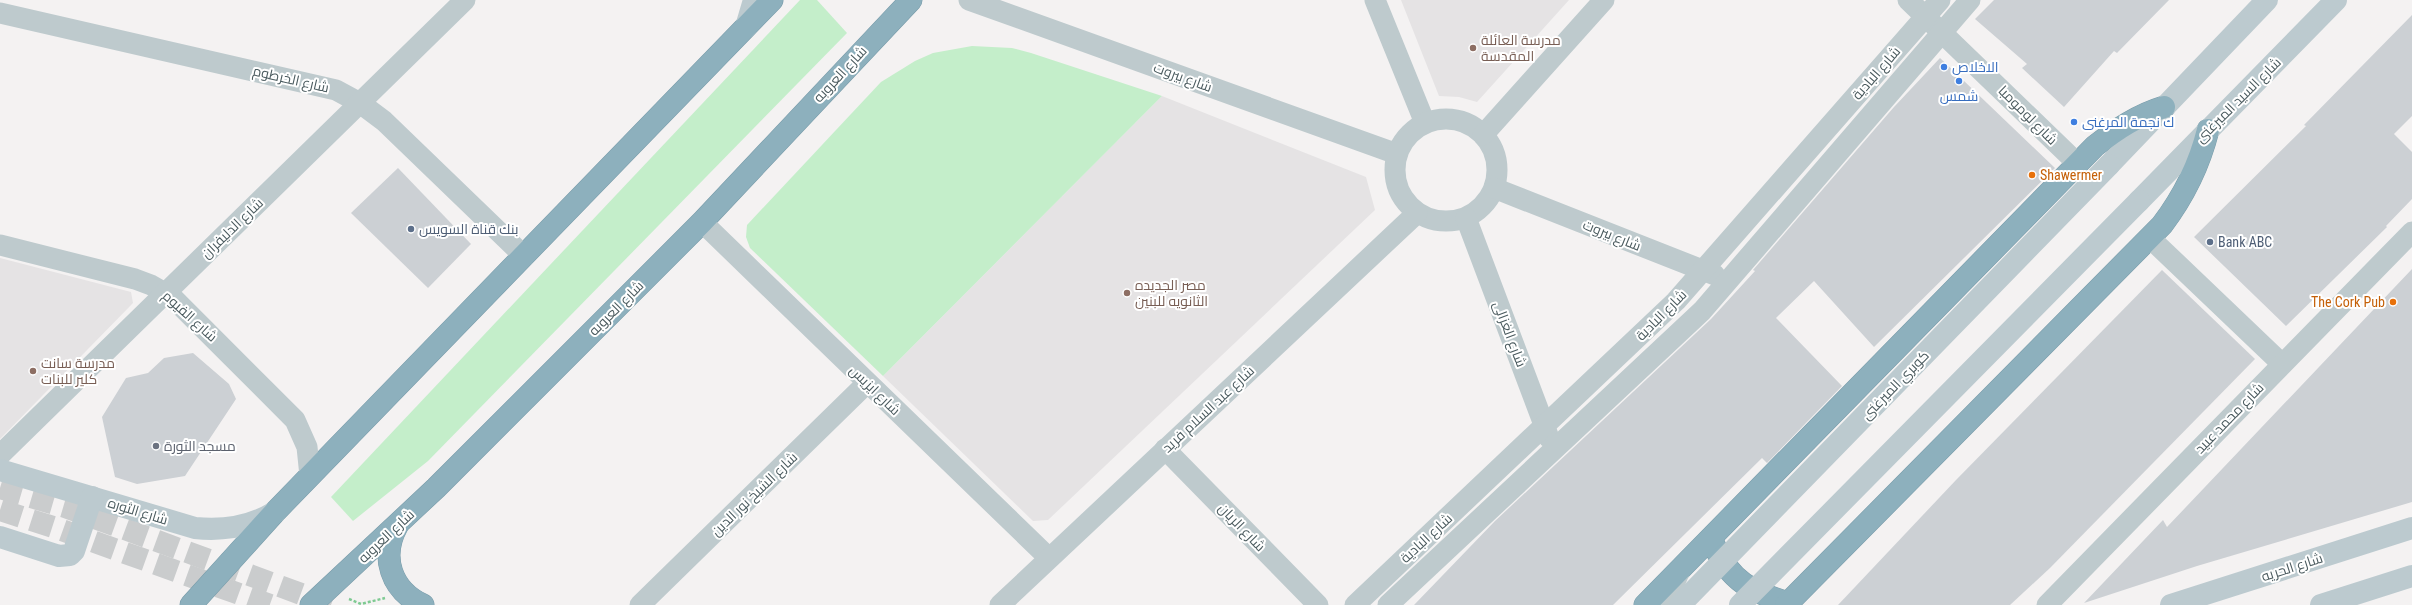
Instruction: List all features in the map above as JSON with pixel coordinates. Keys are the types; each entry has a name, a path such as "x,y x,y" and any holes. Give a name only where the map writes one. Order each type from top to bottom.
{"highway":[{"path":"191,605 275,512 772,0"},
{"name":"شارع العروبه","path":"311,605 397,526 702,222 910,0"},
{"path":"1645,605 2095,146 2119,128 2145,112 2164,107"},
{"path":"1711,538 1722,562 1739,582 1761,595 1787,604 2150,238 2171,213 2187,187 2200,160 2208,130"},
{"path":"397,526 388,552 390,570 404,593 422,605"}],"main road":[{"path":"746,27 754,0"},
{"path":"2164,107 2267,0"},
{"name":"شارع السيد الميرغنى","path":"1740,605 2336,0"},
{"name":"كوبري الميرغنى","path":"1680,605 2164,107"},
{"name":"شارع الثوره","path":"0,470 184,525 205,529 226,529 247,525 275,512"},
{"path":"0,537 59,556 70,555 74,551 92,497"},
{"name":"شارع الحريه","path":"2171,605 2412,528"},
{"path":"2321,605 2412,576"}],"street":[{"name":"شارع الدليفران","path":"0,455 465,0"},
{"name":"شارع بيروت","path":"969,0 1397,154"},
{"path":"1375,0 1425,123"},
{"path":"1483,135 1604,0"},
{"name":"شارع لومومبا","path":"1908,0 1943,31 2078,164"},
{"name":"شارع البادية","path":"1355,605 1661,316 1704,271 1940,0"},
{"name":"شارع البادية","path":"1388,605 1688,326 1730,281 1970,0"},
{"name":"شارع الخرطوم","path":"0,13 328,87 360,103 388,124 524,256"},
{"path":"1450,119 1474,127 1489,142 1496,160 1497,179 1488,200 1478,211 1466,218 1441,222 1417,213 1410,208 1399,192 1394,173 1397,154 1408,136 1425,123 1450,119"},
{"name":"شارع بيروت","path":"1494,188 1730,281"},
{"name":"شارع عبد السلام فريد","path":"1000,605 1417,213"},
{"name":"شارع الغزالى","path":"1466,218 1554,451"},
{"name":"شارع ايزيس","path":"702,222 1049,558"},
{"name":"شارع محمد عبيد","path":"2047,605 2412,232"},
{"path":"2150,238 2282,364"},
{"name":"شارع الفيوم","path":"0,245 135,279 166,293 182,305 294,420 307,447 310,476"},
{"name":"شارع الشيخ نور الدين","path":"640,605 867,383"},
{"name":"شارع الريان","path":"1165,449 1318,605"}],"lane":[{"path":"1662,605 1681,583 1687,561"}],"path":[{"path":"349,599 361,604 375,600"}],"shaded area":[{"name":"مدرسة العائلة المقدسة","path":"1401,0 1569,0 1477,102 1459,97 1439,96"},
{"name":"مصر الجديده الثانويه للبنين","path":"1162,96 1366,177 1375,210 1048,520 1033,521 883,376"},
{"name":"مدرسة سانت كلير للبنات","path":"0,258 131,292 133,303 0,439"}],"green space":[{"path":"800,0 817,0 847,33 428,461 353,521 331,497"},
{"path":"972,46 1012,48 1031,53 1162,96 883,376 750,248 746,237 747,225 881,82 915,61 933,53"}],"building":[{"path":"1994,0 2169,0 2117,53 2114,51 2064,107 2022,68 2027,64 1975,19"},
{"path":"2412,15 2412,116 2394,134 2412,152 2412,199 2386,226 2387,227 2286,326 2194,237 2306,126 2304,125"},
{"path":"1940,58 2055,168 1874,347 1814,281 1776,318 1842,386 1767,463 1762,458 1613,605 1414,605 1495,521 1711,319 1755,271 1753,270 1894,107"},
{"path":"398,168 471,244 428,288 351,213"},
{"path":"2412,269 2412,502 2197,566 2084,603 2163,520 2167,527"},
{"path":"2162,270 2255,359 2050,568 2010,605 1838,605 1956,480"},
{"name":"مسجد الثورة","path":"193,353 229,384 236,399 185,476 137,484 115,477 102,417 126,378 148,373 164,358"}],"tunnel":[{"path":"0,488 65,507 331,605"},
{"path":"0,510 56,528 270,605"}],"place":[{"name":"مدرسة العائلة المقدسة","path":"1473,48"},
{"name":"الاخلاص","path":"1944,67"},
{"name":"شمس","path":"1959,81"},
{"name":"ك نجمة المرغنى","path":"2074,122"},
{"name":"Shawermer","path":"2032,175"},
{"name":"بنك قناة السويس","path":"411,229"},
{"name":"Bank ABC","path":"2210,242"},
{"name":"مصر الجديده الثانويه للبنين","path":"1127,293"},
{"name":"The Cork Pub","path":"2393,302"},
{"name":"مدرسة سانت كلير للبنات","path":"33,371"},
{"name":"مسجد الثورة","path":"156,446"}]}
